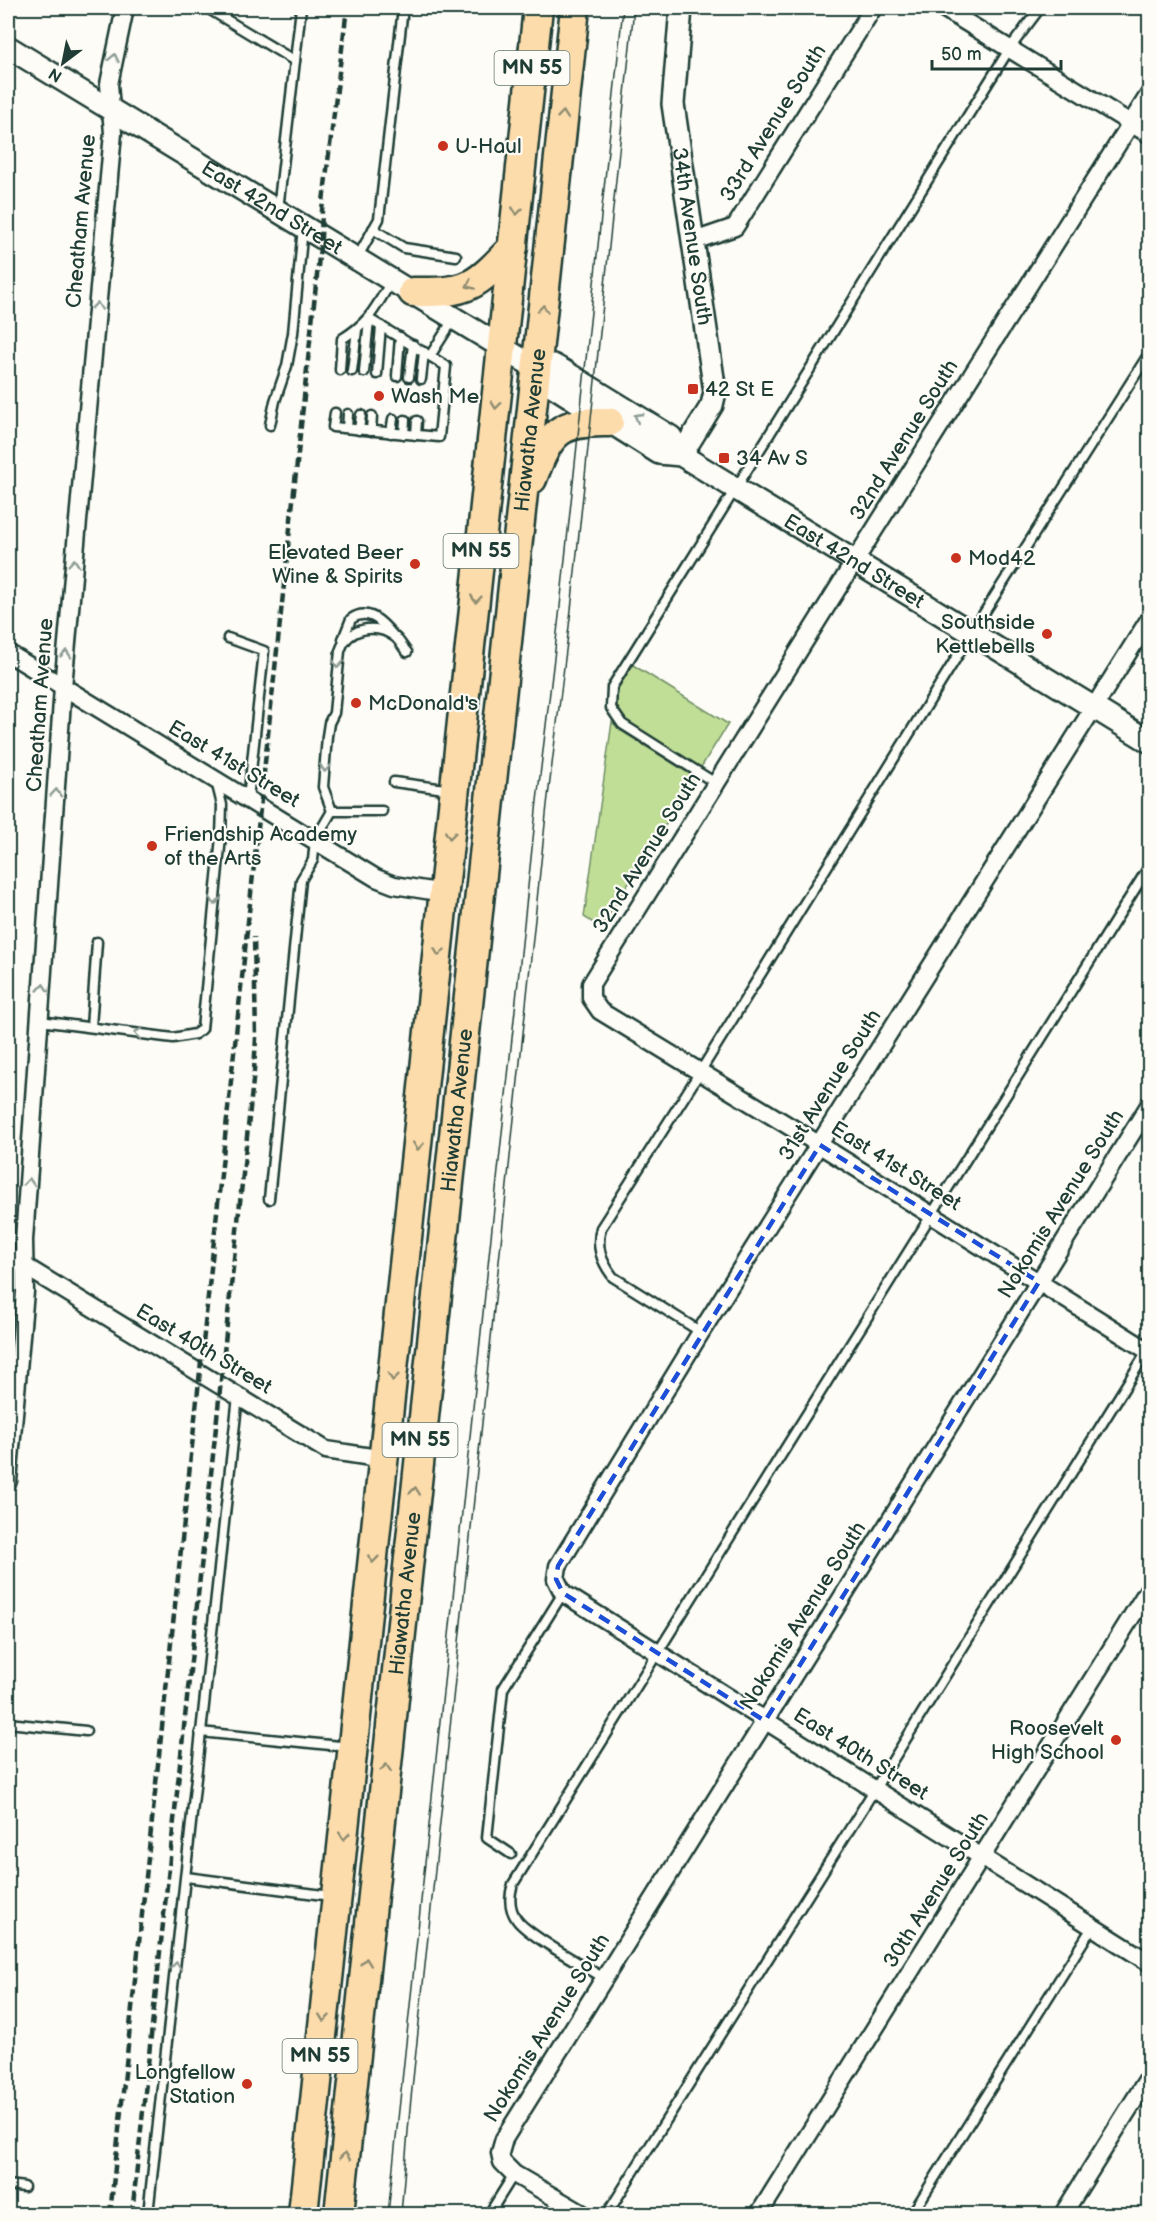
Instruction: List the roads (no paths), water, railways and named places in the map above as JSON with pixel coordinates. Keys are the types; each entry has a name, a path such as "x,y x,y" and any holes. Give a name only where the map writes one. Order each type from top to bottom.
{"highway":[{"name":"Hiawatha Avenue","path":"303,2214 538,8"},
{"name":"Hiawatha Avenue","path":"339,2214 575,8"},
{"path":"402,286 446,292 465,288 483,278 513,247"},
{"path":"520,508 546,444 567,426 578,422 609,422"}],"street":[{"name":"Cheatham Avenue","path":"8,1481 25,1292 23,1266 63,687 113,132 109,84 124,8"},
{"name":"34th Avenue South","path":"681,8 673,104 715,392 712,405 681,455"},
{"name":"33rd Avenue South","path":"694,241 735,227 873,8"},
{"path":"943,8 1149,135"},
{"name":"East 42nd Street","path":"8,47 455,317 536,368 542,379 659,453 681,455 1149,742"},
{"name":"32nd Avenue South","path":"591,998 591,984 1149,93"},
{"name":"East 42nd Street","path":"536,368 553,365 562,370 671,437 681,455"},
{"name":"31st Avenue South","path":"559,1586 558,1566 701,1332 1149,618"},
{"name":"East 41st Street","path":"8,653 376,878 394,885 444,893"},
{"name":"East 41st Street","path":"591,998 600,1011 1149,1350"},
{"name":"Nokomis Avenue South","path":"514,2174 502,2162 500,2153 504,2139 1149,1104"},
{"name":"East 40th Street","path":"8,1256 326,1450 384,1459"},
{"name":"East 40th Street","path":"559,1586 658,1653 1149,1963"},
{"name":"30th Avenue South","path":"759,2214 1149,1587"},
{"path":"1063,2214 1149,2075"},
{"path":"514,2174 583,2214"}],"lane":[{"path":"207,8 295,61"},
{"path":"278,210 301,8"},
{"path":"356,259 379,219 403,8"},
{"path":"717,784 622,724 611,708 612,687 1010,48 1040,8"},
{"path":"270,425 291,344 303,226"},
{"path":"373,229 404,248 456,256"},
{"path":"340,370 342,339 357,330 402,286"},
{"path":"421,379 427,354 455,317"},
{"path":"335,413 333,427 439,437 446,366 369,319"},
{"path":"364,372 369,319"},
{"path":"377,374 381,326"},
{"path":"352,371 357,330"},
{"path":"397,376 400,337"},
{"path":"409,377 412,345"},
{"path":"701,1332 613,1277 605,1266 598,1248 601,1228 1149,352"},
{"path":"347,428 348,414"},
{"path":"359,430 361,415"},
{"path":"371,431 372,416"},
{"path":"391,433 393,419"},
{"path":"404,434 405,420"},
{"path":"416,435 417,421"},
{"path":"332,812 323,787 329,723 334,713 340,651 351,619 362,614 381,621 407,652"},
{"path":"343,641 356,630 368,629 394,637"},
{"path":"228,638 264,651 248,800"},
{"path":"40,1022 172,1038 195,1034 202,1029 222,805 216,780"},
{"path":"393,782 455,790"},
{"path":"332,812 382,811"},
{"path":"270,1199 301,880 313,860 315,840 332,812"},
{"path":"604,1978 521,1925 511,1910 510,1893 513,1884 1149,865"},
{"path":"91,1027 97,942"},
{"path":"607,2214 1149,1350"},
{"path":"148,2214 238,1396"},
{"path":"511,1854 487,1838 503,1689 559,1586"},
{"path":"8,1723 86,1731"},
{"path":"200,1732 353,1748"},
{"path":"186,1877 337,1897"},
{"path":"912,2214 1093,1926"},
{"path":"489,2214 514,2174"},
{"path":"8,2185 24,2187"}],"tram line":[{"path":"388,2214 623,8"},
{"path":"401,2214 410,2108 547,805 571,610 634,8"}],"railway":[{"path":"110,2214 321,238 322,210 347,8"},
{"path":"132,2214 254,1071 256,1038 254,937"}],"place":[{"name":"U-Haul","path":"443,146"},
{"name":"42 St E","path":"693,389"},
{"name":"Wash Me","path":"379,396"},
{"name":"34 Av S","path":"724,458"},
{"name":"Mod42","path":"956,558"},
{"name":"Elevated Beer Wine & Spirits","path":"415,564"},
{"name":"Southside Kettlebells","path":"1047,634"},
{"name":"McDonald's","path":"356,703"},
{"name":"Friendship Academy of the Arts","path":"152,846"},
{"name":"Roosevelt High School","path":"1116,1740"},
{"name":"Longfellow Station","path":"247,2084"}]}
